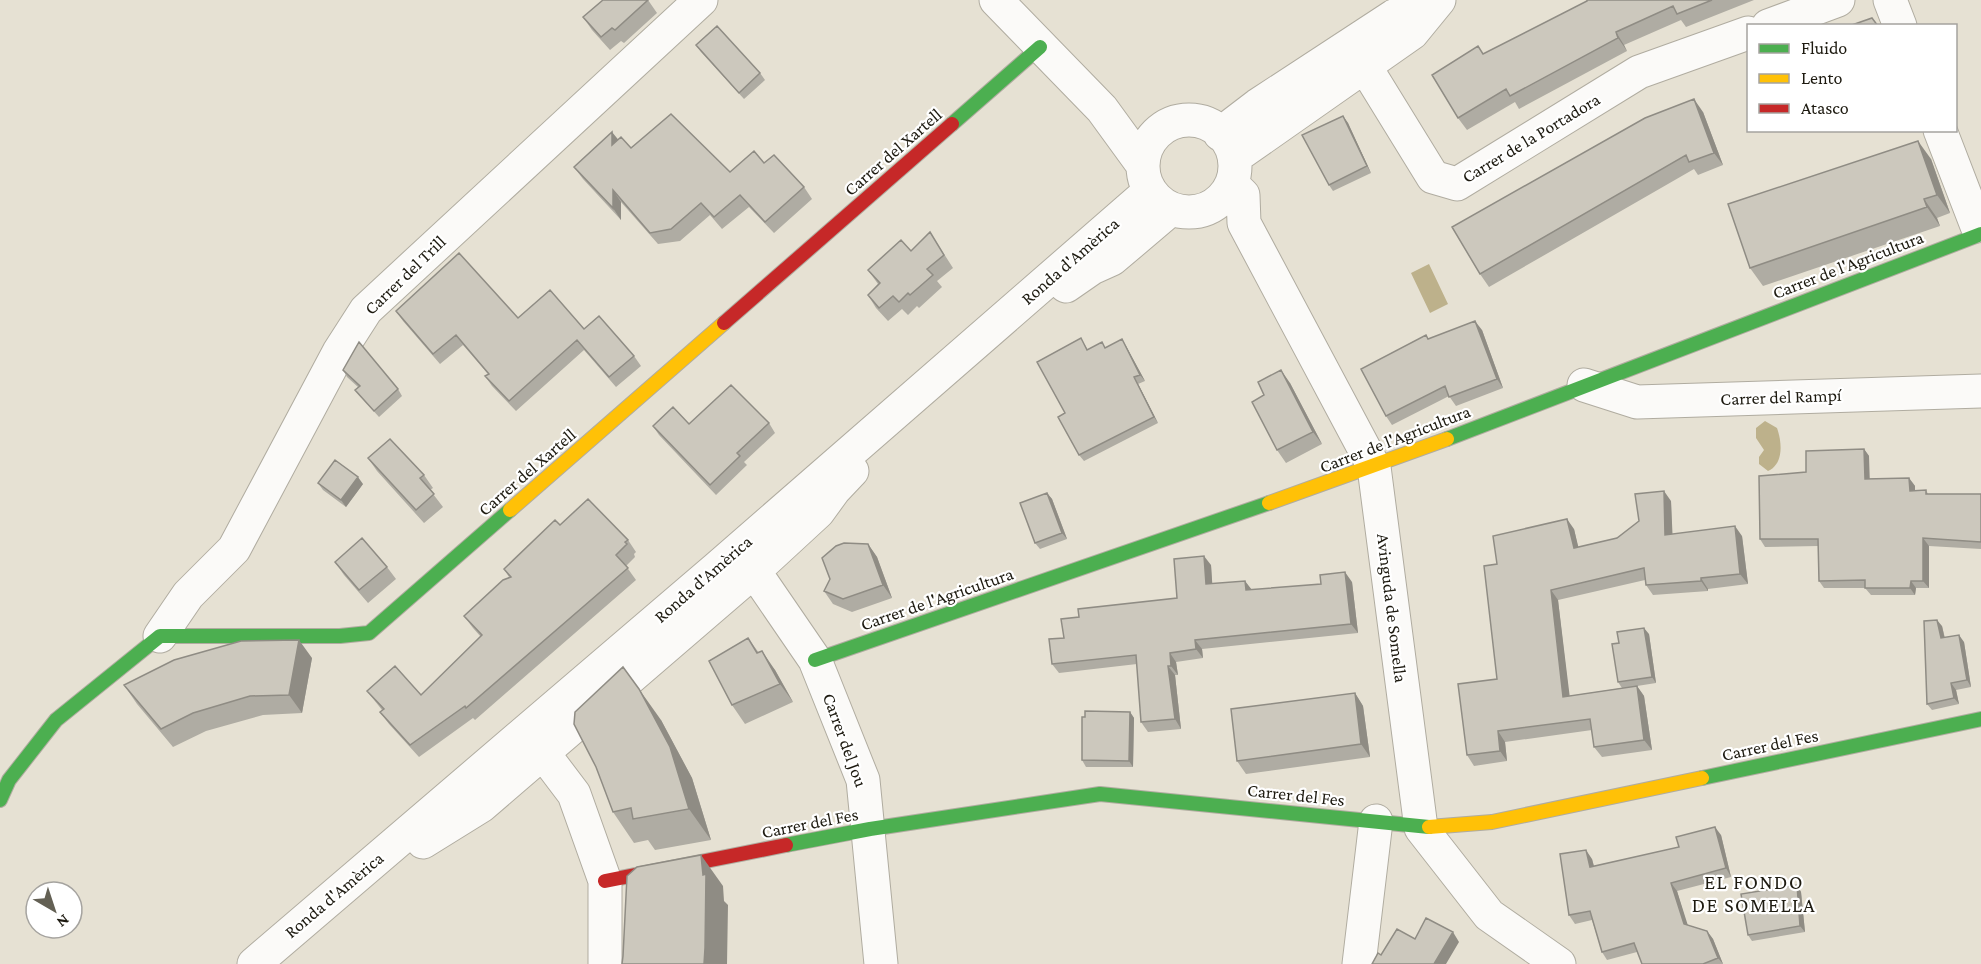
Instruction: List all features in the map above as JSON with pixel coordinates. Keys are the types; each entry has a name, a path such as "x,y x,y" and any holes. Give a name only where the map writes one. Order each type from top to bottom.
{"street":[{"name":"Carrer del Trill","path":"160,636 188,595 234,549 339,352 366,310 701,0"},
{"path":"996,0 1102,109 1154,188 1192,213 1226,170 1258,105 1394,16 1431,0"},
{"path":"1226,170 1364,65 1412,33 1439,0"},
{"path":"1773,24 1838,0"},
{"path":"1890,0 1899,24"},
{"name":"Carrer de la Portadora","path":"1364,65 1433,177 1457,184 1639,72 1747,34"},
{"name":"Carrer del Xartell","path":"160,636 284,634 340,636 369,633 1040,47"},
{"path":"1102,109 1137,121 1154,134 1166,125 1181,119 1197,119 1216,127 1226,170"},
{"path":"1941,132 1979,230"},
{"name":"Ronda d'Amèrica","path":"280,964 428,838 481,806 754,571 818,512 834,490 855,468 1049,300 1092,268 1112,259 1154,188 1145,149 1154,134"},
{"name":"Avinguda de Somella","path":"1226,170 1244,223 1374,467 1420,828"},
{"name":"Ronda d'Amèrica","path":"254,964 717,568 1154,188"},
{"name":"Carrer de l'Agricultura","path":"815,660 1374,467 1979,230"},
{"name":"Carrer del Rampí","path":"1584,385 1637,402 1981,391"},
{"name":"Carrer del Jou","path":"754,571 815,660 863,780 870,829 881,964"},
{"path":"0,800 9,780 56,720 78,699 160,636"},
{"name":"Carrer del Fes","path":"605,881 870,829 1100,794 1376,821 1420,828 1492,822 1981,719"},
{"path":"543,753 574,794 605,881 605,964"},
{"path":"1359,964 1376,821"},
{"path":"1420,828 1489,915 1559,964"}],"shaded area":[{"path":"1429,264 1448,304 1430,313 1411,273"},
{"path":"1765,421 1777,428 1781,446 1777,463 1768,471 1759,464 1759,457 1764,450 1756,438 1756,428"}],"building":[{"path":"603,0 648,0 615,30 612,28 601,37 583,17"},
{"path":"1587,0 1712,0 1677,14 1673,6 1616,32 1618,38 1510,96 1506,89 1458,118 1432,75 1478,46 1483,54"},
{"path":"1872,18 1876,24 1855,24"},
{"path":"717,26 760,73 739,93 696,45"},
{"path":"1694,99 1714,153 1689,162 1686,155 1480,274 1452,227 1645,118"},
{"path":"671,114 730,172 754,151 764,163 774,155 804,187 765,222 740,195 714,217 701,203 671,229 650,233 613,190 613,208 574,167 612,132 612,145 621,137 631,148"},
{"path":"1343,116 1367,166 1329,185 1302,135"},
{"path":"1918,141 1937,195 1924,199 1927,207 1750,268 1728,204"},
{"path":"930,232 944,255 927,269 933,275 899,302 893,296 879,308 868,295 880,283 868,270 901,240 911,251"},
{"path":"459,253 518,318 550,290 584,329 599,316 634,356 609,377 577,340 509,401 485,376 489,374 456,335 433,354 396,311"},
{"path":"1475,321 1497,379 1449,397 1445,386 1386,416 1361,369 1426,335 1428,339"},
{"path":"1081,338 1087,350 1102,342 1105,348 1122,339 1140,375 1134,377 1154,417 1079,455 1058,417 1065,413 1037,362"},
{"path":"359,342 398,389 374,411 355,390 360,386 343,370"},
{"path":"1281,370 1313,432 1277,450 1252,402 1264,395 1258,382"},
{"path":"731,385 769,423 737,453 740,456 710,485 653,426 673,407 689,424"},
{"path":"390,439 424,475 420,478 434,494 416,510 368,458"},
{"path":"1864,449 1865,479 1909,478 1910,491 1926,490 1926,494 1981,494 1981,542 1923,538 1923,581 1911,581 1910,588 1865,588 1865,580 1819,581 1818,539 1760,539 1759,476 1806,472 1806,451"},
{"path":"335,460 358,477 341,500 318,483"},
{"path":"1664,491 1665,535 1735,526 1740,574 1701,578 1701,581 1646,585 1644,568 1551,590 1563,697 1637,686 1644,740 1594,747 1590,719 1498,731 1500,751 1467,755 1458,684 1497,679 1484,566 1497,564 1493,536 1567,519 1574,548 1617,538 1639,521 1635,494"},
{"path":"1047,493 1062,533 1035,543 1020,503"},
{"path":"588,499 628,540 616,555 628,568 466,708 465,706 410,745 380,712 384,709 367,691 395,666 421,695 482,635 464,616 503,580 511,577 504,569 555,520 560,525"},
{"path":"362,538 387,567 359,590 335,562"},
{"path":"844,543 868,544 883,585 843,599 824,591 830,579 822,558 836,546"},
{"path":"1204,556 1206,584 1245,581 1246,590 1321,584 1320,575 1345,572 1351,624 1195,640 1196,649 1170,653 1171,666 1168,666 1175,719 1141,722 1136,655 1052,664 1049,639 1064,638 1061,619 1079,617 1078,609 1177,598 1174,559"},
{"path":"1937,620 1941,638 1959,635 1967,680 1951,683 1954,698 1927,704 1924,621"},
{"path":"1644,628 1652,677 1618,682 1612,644 1619,643 1617,632"},
{"path":"748,638 757,653 762,651 780,684 732,705 709,661"},
{"path":"299,640 289,695 250,696 193,713 161,729 124,685 174,660 241,641"},
{"path":"623,667 639,689 670,747 689,809 633,819 631,808 613,812 596,767 574,724 575,712"},
{"path":"1355,693 1361,744 1237,761 1231,709"},
{"path":"1085,711 1130,712 1129,761 1082,760 1082,717 1085,717"},
{"path":"1715,827 1726,868 1671,883 1684,924 1707,931 1718,958 1703,964 1642,964 1634,943 1602,952 1590,911 1569,915 1560,854 1586,850 1590,867 1679,847 1676,837"},
{"path":"701,855 703,875 706,874 704,964 622,964 627,876 637,867"},
{"path":"1797,885 1800,926 1748,935 1741,894"},
{"path":"1426,918 1453,932 1434,964 1372,964 1378,953 1381,955 1397,929 1415,939"}],"traffic: fast":[{"path":"952,124 1040,47"},
{"path":"1447,439 1981,234"},
{"path":"815,660 1269,503"},
{"path":"0,800 9,780 56,720 160,636 340,636 369,633 510,510"},
{"path":"1702,778 1981,719"},
{"path":"786,845 870,829 1100,794 1429,827"}],"traffic: slow":[{"path":"510,510 724,323"},
{"path":"1269,503 1447,439"},
{"path":"1429,827 1492,822 1702,778"}],"traffic: jam":[{"path":"724,323 952,124"},
{"path":"605,881 786,845"}],"district":[{"name":"EL FONDO DE SOMELLA","path":"1754,894"}]}
